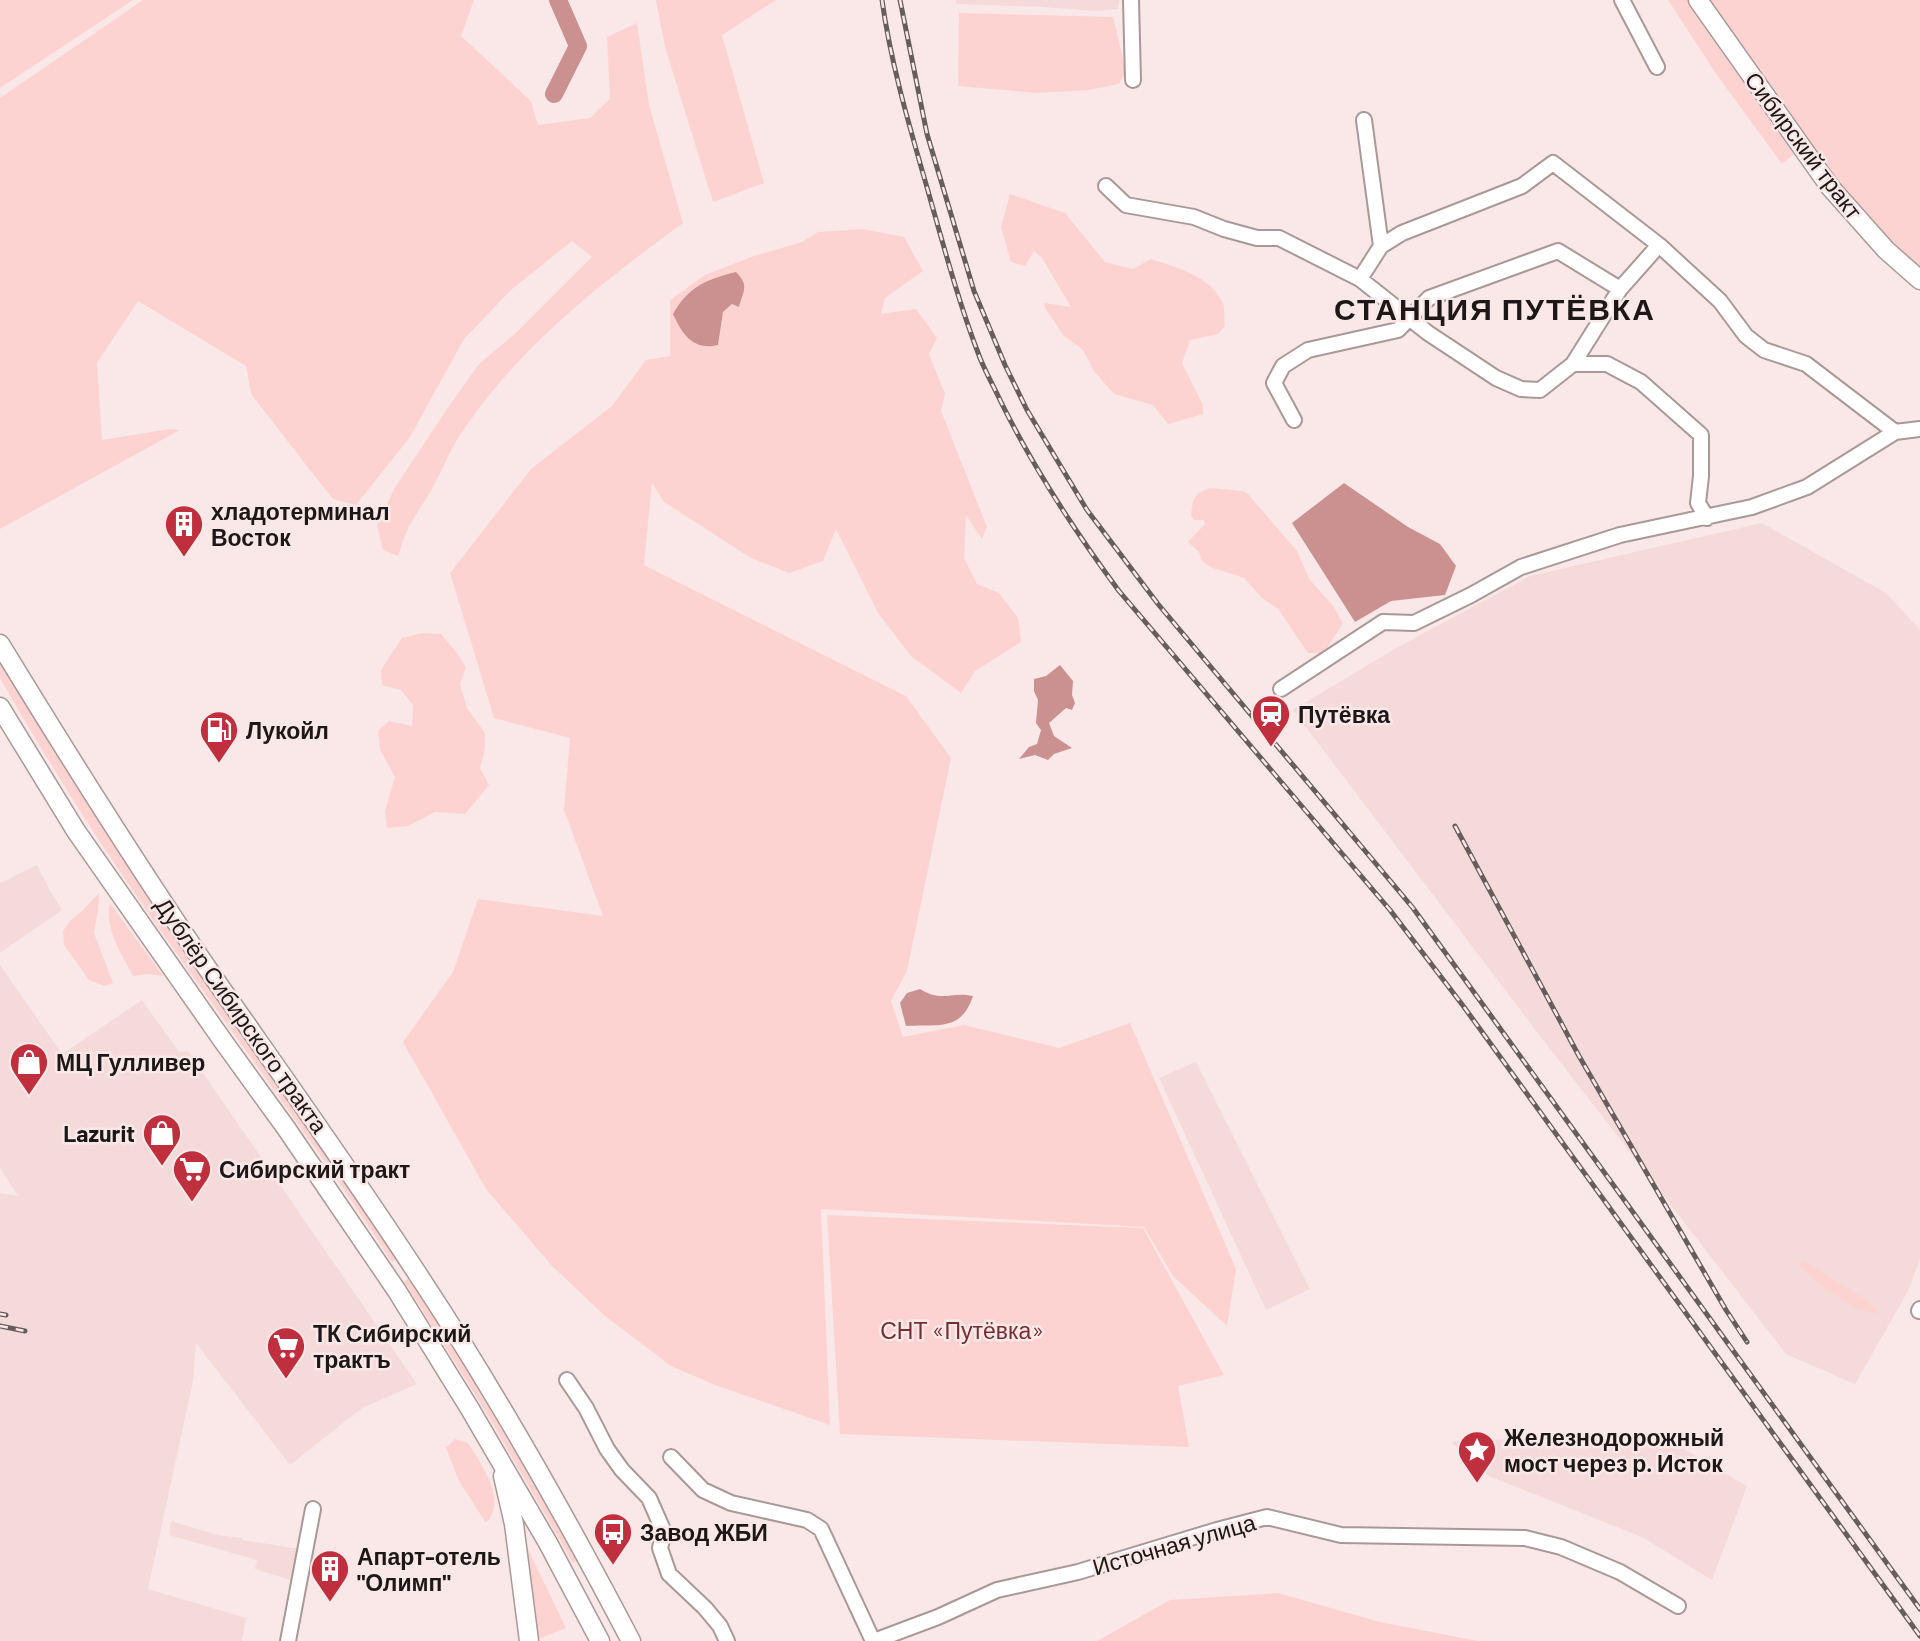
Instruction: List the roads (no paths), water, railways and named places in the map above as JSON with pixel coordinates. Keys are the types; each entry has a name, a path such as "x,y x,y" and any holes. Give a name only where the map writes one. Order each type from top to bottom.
{"main road":[{"name":"Сибирский тракт","path":"1698,0 1830,187 1886,250 1920,280"},
{"name":"Дублёр Сибирского тракта","path":"0,644 70,758 214,978 299,1097 414,1268 523,1443 572,1528 631,1641"},
{"name":"Дублёр Сибирского тракта","path":"0,707 76,831 286,1128 397,1291 548,1543 600,1641"},
{"path":"499,1459 514,1524 528,1641"}],"street":[{"path":"1131,0 1133,80"},
{"path":"1622,0 1657,67"},
{"path":"1364,120 1381,246"},
{"path":"1360,279 1381,246 1402,233 1522,186 1553,163 1659,245 1720,301 1746,336 1764,350 1806,364 1895,432"},
{"path":"1106,186 1126,205 1194,217 1224,229 1257,237 1279,238 1360,279 1458,354 1496,378 1521,388 1540,390 1573,364 1620,289 1659,245"},
{"path":"1294,421 1275,383 1283,366 1308,350 1398,330 1429,298 1558,251 1620,289"},
{"path":"1573,364 1608,364 1642,382 1701,435 1698,503 1707,518"},
{"path":"1281,688 1383,622 1414,623 1521,567 1620,534 1752,507 1807,487 1895,432 1920,429"},
{"path":"567,1380 622,1471 649,1498 664,1532 660,1548 670,1574 705,1608 720,1626 727,1641"},
{"path":"671,1457 704,1490 732,1503 807,1520 821,1530 874,1641"},
{"path":"288,1641 313,1509"},
{"name":"Источная улица","path":"874,1641 938,1617 997,1590 1078,1572 1267,1517 1341,1535 1525,1538 1561,1547 1620,1572 1678,1606"}],"waterway":[{"path":"554,94 578,46 558,0"}],"railway":[{"path":"882,0 890,48 908,120 972,338 1014,427 1056,499 1119,591 1390,910 1464,1007 1920,1636"},
{"path":"900,0 927,134 974,291 1027,410 1087,510 1158,604 1413,908 1920,1609"},
{"path":"1455,826 1579,1056 1747,1342"},
{"path":"0,1314 6,1315"},
{"path":"0,1326 25,1331"}],"place":[{"name":"хладотерминал Восток","path":"184,558"},
{"name":"Путёвка","path":"1271,748"},
{"name":"Лукойл","path":"219,764"},
{"name":"МЦ Гулливер","path":"29,1096"},
{"name":"Lazurit","path":"162,1167"},
{"name":"Сибирский тракт","path":"192,1203"},
{"name":"ТК Сибирский трактъ","path":"286,1380"},
{"name":"Железнодорожный мост через р. Исток","path":"1477,1484"},
{"name":"Завод ЖБИ","path":"613,1566"},
{"name":"Апарт-отель \"Олимп\"","path":"330,1603"}],"district":[{"name":"СТАНЦИЯ ПУТЁВКА","path":"1495,308"}],"park label":[{"name":"СНТ «Путёвка»","path":"962,1330"}]}
